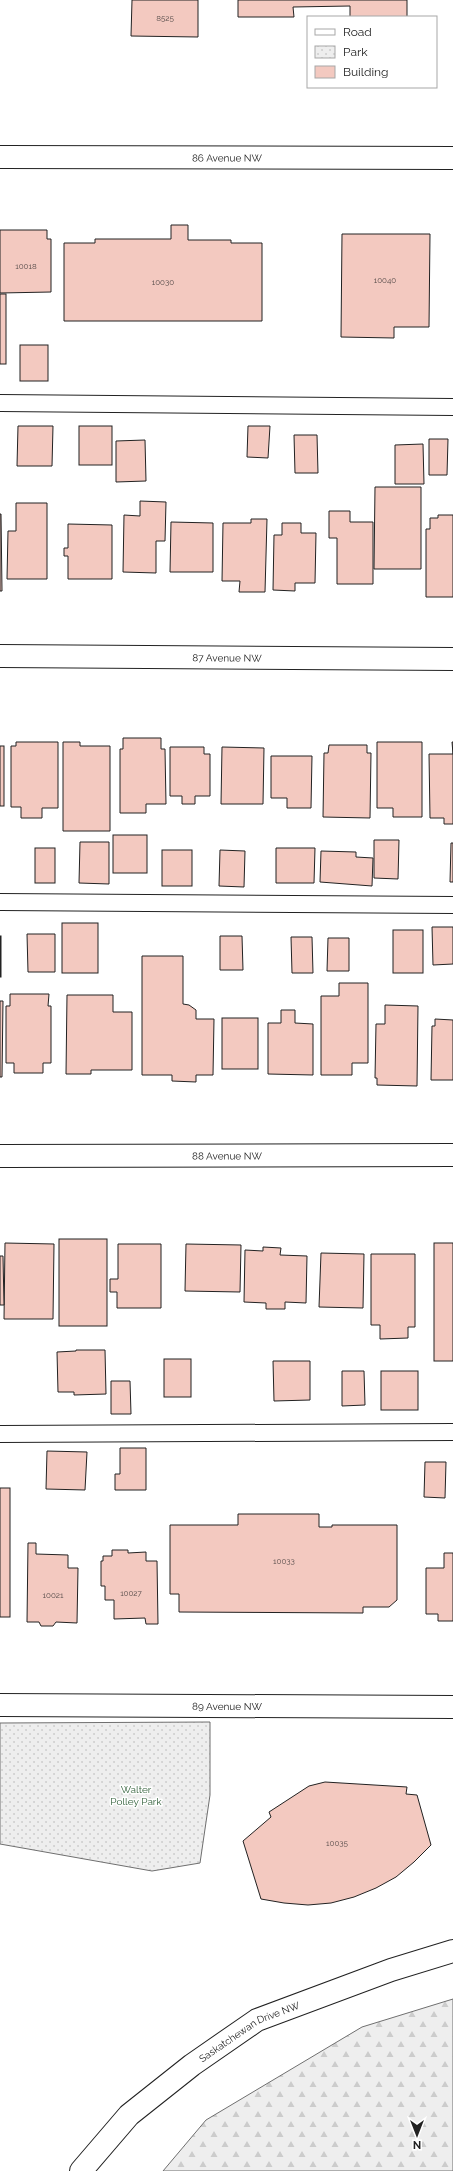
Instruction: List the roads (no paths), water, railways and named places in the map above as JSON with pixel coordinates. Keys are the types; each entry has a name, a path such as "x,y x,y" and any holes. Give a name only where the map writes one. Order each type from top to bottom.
{"street":[{"name":"86 Avenue NW","path":"0,157 453,158"},
{"name":"87 Avenue NW","path":"0,656 453,659"},
{"name":"88 Avenue NW","path":"0,1156 453,1155"},
{"name":"89 Avenue NW","path":"0,1705 453,1707"},
{"name":"Saskatchewan Drive NW","path":"82,2171 129,2115 192,2065 257,2020 391,1970 453,1951"}],"lane":[{"path":"0,403 453,407"},
{"path":"0,902 453,905"},
{"path":"0,1434 453,1432"}],"park label":[{"name":"Walter Polley Park","path":"136,1794"}]}
